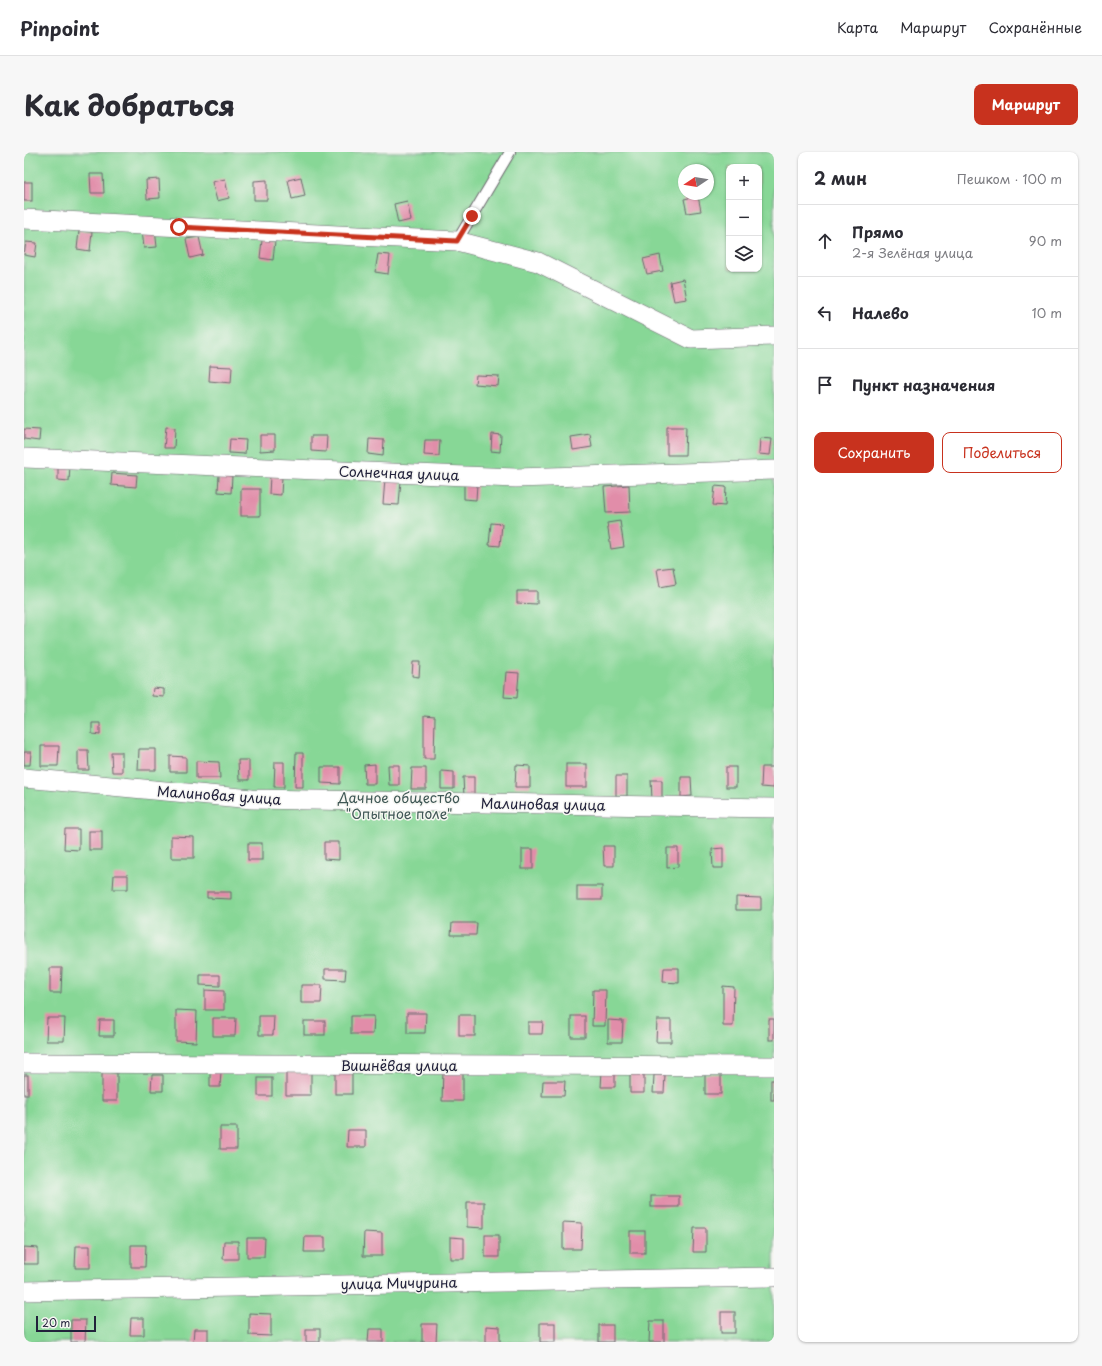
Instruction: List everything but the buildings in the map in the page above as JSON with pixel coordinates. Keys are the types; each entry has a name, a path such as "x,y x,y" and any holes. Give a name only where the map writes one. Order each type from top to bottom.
{"street":[{"path":"24,219 457,241 538,262 691,339 774,336"},
{"name":"Солнечная улица","path":"24,458 516,478 774,470"},
{"name":"Малиновая улица","path":"24,778 252,800 774,808"},
{"name":"Вишнёвая улица","path":"24,1063 774,1066"},
{"name":"улица Мичурина","path":"24,1291 774,1277"}],"lane":[{"path":"457,241 510,152"}],"green space":[{"name":"Дачное общество \"Опытное поле\"","path":"24,152 774,152 774,1342 24,1342"}],"route":[{"path":"179,227 457,241 472,216"}]}
